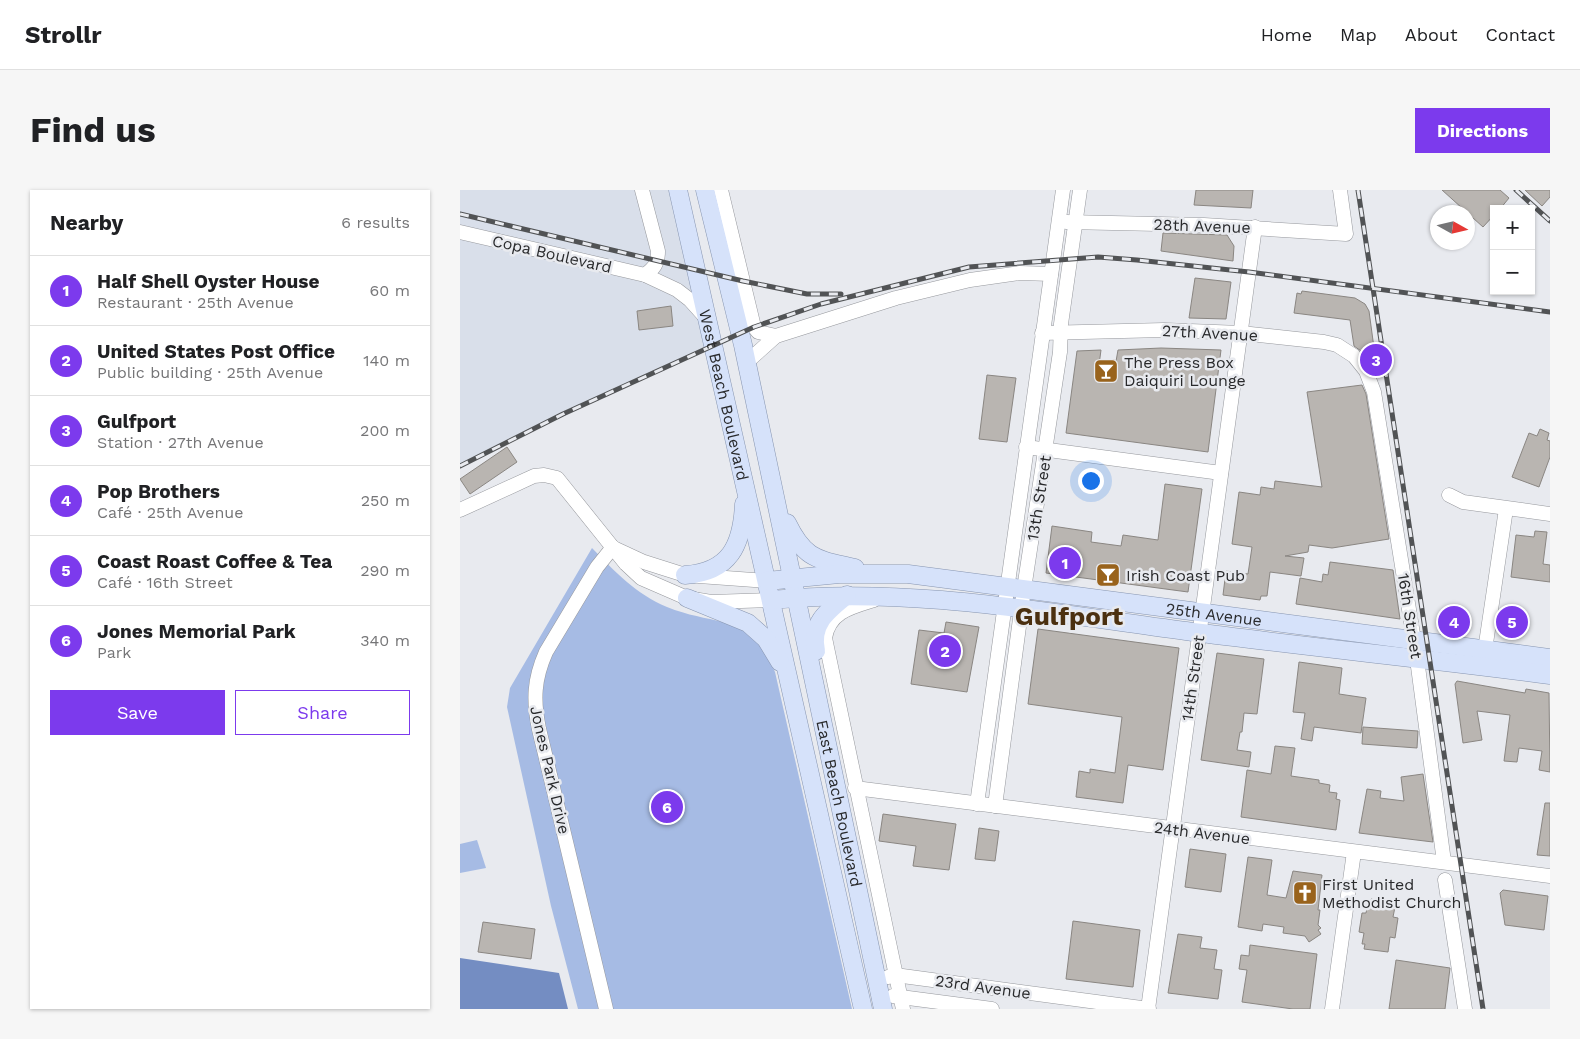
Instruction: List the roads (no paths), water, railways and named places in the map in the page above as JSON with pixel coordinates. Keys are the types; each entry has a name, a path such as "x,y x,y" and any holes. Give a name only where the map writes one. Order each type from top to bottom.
{"main road":[{"name":"West Beach Boulevard","path":"678,190 771,600"},
{"name":"West Beach Boulevard","path":"705,190 747,362 797,597"},
{"path":"685,575 701,574 714,568 732,553 742,528 745,481"},
{"path":"777,504 794,537 809,555 877,573"},
{"path":"767,581 839,574 877,573"},
{"name":"25th Avenue","path":"877,573 908,574 1550,658"},
{"path":"847,595 822,618 814,634 855,848 854,875"},
{"name":"25th Avenue","path":"771,600 847,595 939,598 1200,633 1550,674"},
{"name":"East Beach Boulevard","path":"797,597 880,994"},
{"path":"687,598 748,623 755,628 766,639 788,676"},
{"name":"East Beach Boulevard","path":"771,600 863,1009"}],"street":[{"path":"642,190 658,256 654,268 645,276"},
{"path":"721,190 754,327 758,332 776,336"},
{"name":"13th Street","path":"1016,588 1026,447 1063,190"},
{"name":"13th Street","path":"978,804 1016,588 1046,450 1080,190"},
{"name":"28th Avenue","path":"1059,221 1255,228 1346,234 1340,190"},
{"name":"14th Street","path":"1149,1009 1255,228"},
{"name":"Copa Boulevard","path":"460,232 645,276 677,290 690,300 707,320"},
{"path":"747,362 776,336 896,298 970,280 1020,273 1051,274"},
{"name":"27th Avenue","path":"1042,333 1164,330 1241,333 1337,345 1354,356 1366,371"},
{"name":"16th Street","path":"1366,371 1374,392 1416,659 1444,862"},
{"path":"1026,447 1221,473"},
{"path":"460,510 534,476 544,475 557,478 626,564 641,578 687,598 711,602 771,600"},
{"path":"1449,495 1463,502 1550,514"},
{"path":"1485,650 1506,509"},
{"path":"613,548 644,562 685,575 767,581"},
{"name":"Jones Park Drive","path":"606,1009 539,729 534,691 540,666 546,652 597,567 613,548"},
{"path":"889,595 840,612 826,628 824,638 901,1003"},
{"name":"13th Street","path":"995,806 1013,608"},
{"name":"24th Avenue","path":"855,788 1550,876"},
{"path":"1332,1009 1354,852"},
{"path":"1445,880 1465,1009"},
{"name":"23rd Avenue","path":"992,1009 901,1003 880,994 895,975 1149,1009"}],"railway":[{"path":"1358,190 1483,1009"},
{"path":"1516,190 1550,221"},
{"path":"460,214 743,281 807,294 841,294"},
{"path":"460,466 563,414 754,327 821,304 969,267 1098,257 1137,260 1249,272 1550,312"}],"place":[{"name":"Gulfport","path":"1376,360"},
{"name":"The Press Box Daiquiri Lounge","path":"1106,371"},
{"name":"Half Shell Oyster House","path":"1065,563"},
{"name":"Irish Coast Pub","path":"1108,575"},
{"name":"Pop Brothers","path":"1454,622"},
{"name":"Coast Roast Coffee & Tea","path":"1512,622"},
{"name":"United States Post Office","path":"945,651"},
{"name":"Jones Memorial Park","path":"667,807"},
{"name":"First United Methodist Church","path":"1305,893"}],"district":[{"name":"Gulfport","path":"1069,616"}]}
